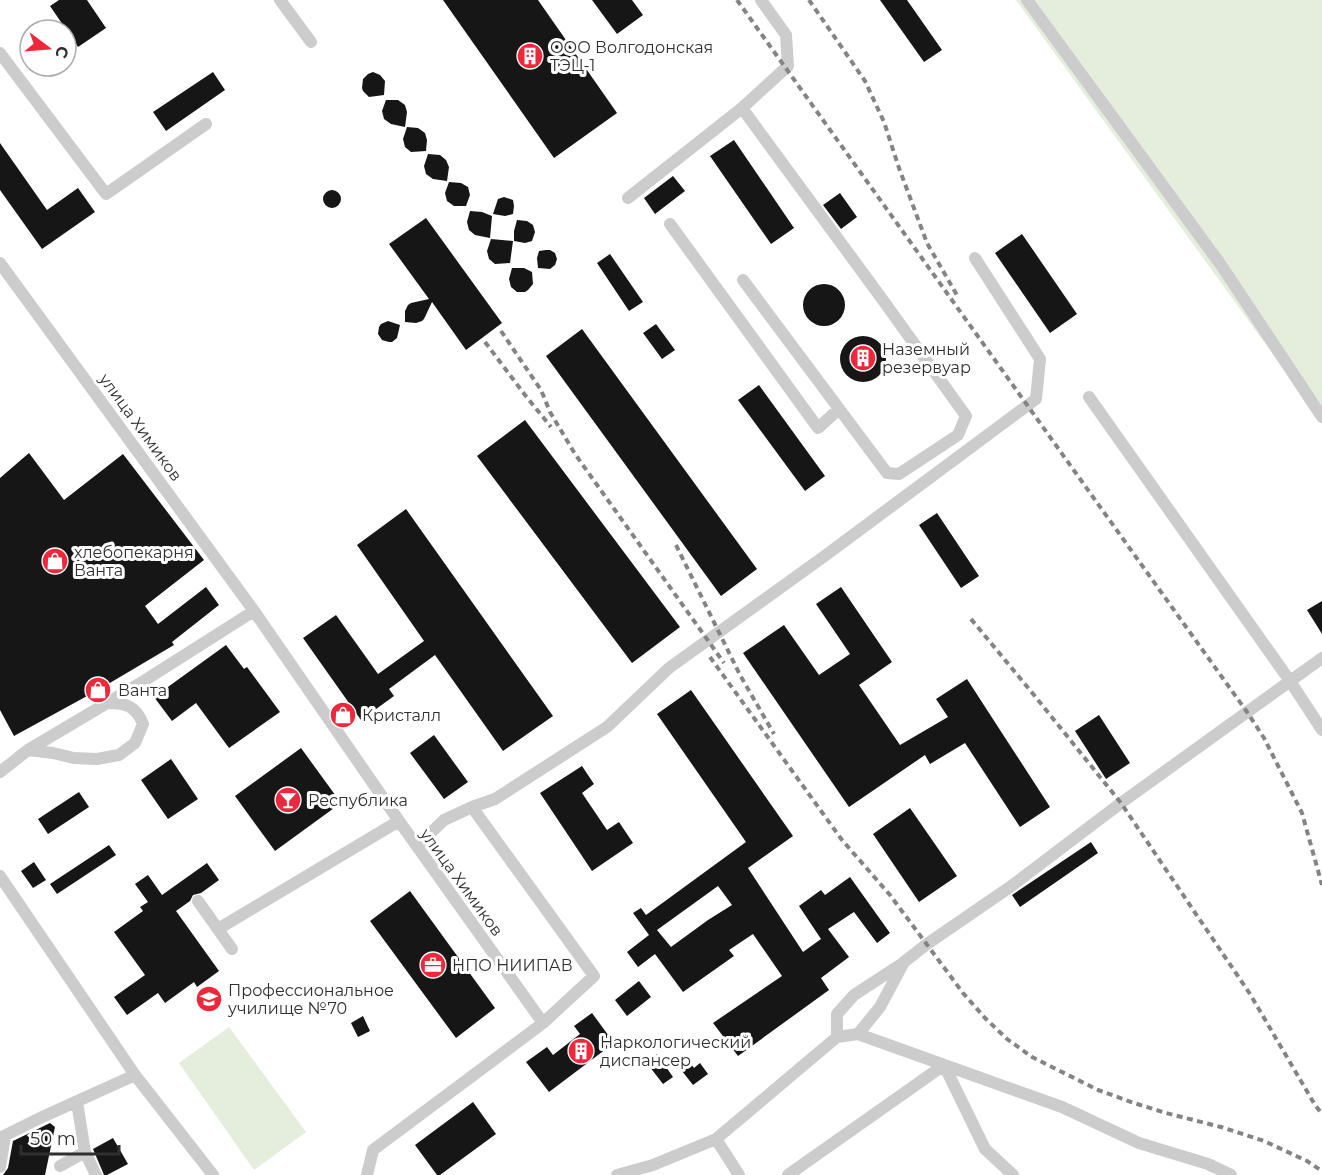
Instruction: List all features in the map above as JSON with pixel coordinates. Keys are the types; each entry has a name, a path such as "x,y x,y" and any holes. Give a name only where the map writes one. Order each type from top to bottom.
{"street":[{"path":"280,0 311,42"},
{"path":"628,198 742,108 788,66 786,35 761,0"},
{"path":"1027,0 1221,265 1322,417"},
{"path":"0,53 106,194 206,124"},
{"path":"742,108 966,416 958,435 899,474 887,473 743,280"},
{"path":"670,224 818,428 839,409"},
{"path":"417,846 444,820 495,799 607,727 669,668 1036,399 1040,359 975,258"},
{"name":"улица Химиков","path":"1,264 254,611 399,821 543,1023"},
{"path":"1089,397 1290,681 1322,730"},
{"path":"899,474 911,492"},
{"path":"0,772 28,750 254,611"},
{"path":"837,1037 837,1014 854,995 1010,886 1322,658"},
{"path":"28,750 53,753 74,759 97,759 119,754 135,743 143,724 139,713 131,707 108,702"},
{"path":"367,1175 373,1150 543,1023 594,976 472,807"},
{"path":"218,929 399,821"},
{"path":"0,876 135,1076 213,1175"},
{"path":"198,901 232,949"},
{"path":"858,1034 880,1007 904,962"},
{"path":"617,1175 653,1165 716,1139 837,1037 858,1034 1062,1107 1139,1143 1208,1164 1231,1175"},
{"path":"788,1175 944,1065"},
{"path":"944,1065 985,1149 1013,1175"},
{"path":"0,1167 3,1137 135,1076"},
{"path":"77,1102 85,1152 96,1175"},
{"path":"716,1139 739,1175"},
{"path":"60,1166 85,1152"}],"green space":[{"path":"1016,0 1322,0 1322,422"},
{"path":"229,1027 306,1132 254,1170 179,1063"}],"building":[{"path":"59,0 87,0 106,28 78,47 78,18 58,18 50,6"},
{"name":"ООО Волгодонская ТЭЦ-1","path":"443,0 538,0 617,113 554,158"},
{"path":"592,0 632,0 643,15 617,34"},
{"path":"880,0 907,0 942,50 924,62"},
{"path":"213,72 225,90 166,131 153,112"},
{"path":"373,72 385,81 384,95 369,97 363,91 363,79"},
{"path":"386,100 398,100 405,105 407,112 405,127 391,124 384,119 382,111"},
{"path":"407,127 418,128 425,133 426,151 411,152 405,147 403,139"},
{"path":"734,140 794,228 771,244 710,156"},
{"path":"0,143 47,210 78,188 95,212 42,249 0,190"},
{"path":"428,154 440,155 446,160 449,167 447,181 433,179 426,174 424,166"},
{"path":"673,176 685,191 655,214 644,198"},
{"path":"449,182 461,183 468,187 470,195 466,206 454,206 447,201 445,193"},
{"path":"332,190 338,193 341,199 338,205 332,208 326,205 323,199 326,193"},
{"path":"840,193 857,217 841,229 823,205"},
{"path":"504,197 513,200 513,214 505,216 493,214 498,199"},
{"path":"470,211 492,216 490,238 475,235 469,230 467,222"},
{"path":"426,218 502,323 466,350 432,302 422,321 405,322 405,311 408,305 429,299 389,244"},
{"path":"517,220 527,221 533,225 535,232 532,241 525,243 514,241"},
{"path":"1022,234 1077,314 1050,333 995,253"},
{"path":"491,239 513,241 510,263 495,264 489,259 487,251"},
{"path":"550,250 555,253 557,259 555,265 550,269 538,268 539,251"},
{"path":"610,254 643,302 629,311 597,263"},
{"path":"512,268 524,268 532,272 533,284 525,292 517,292 511,287 509,279"},
{"name":"Наземный резервуар","path":"824,284 832,285 839,290 844,297 844,313 839,320 832,325 824,326 816,325 809,320 804,313 803,305 804,297 809,290 816,285"},
{"path":"388,321 400,325 397,338 392,342 382,340 378,334 381,324"},
{"path":"656,324 675,350 662,359 643,333"},
{"path":"582,329 757,569 721,596 546,356"},
{"name":"Наземный резервуар","path":"863,336 879,343 886,359 879,375 863,382 847,375 840,359 847,343"},
{"path":"759,385 825,476 805,491 738,400"},
{"path":"525,420 680,627 632,663 477,456"},
{"name":"хлебопекарня Ванта","path":"29,453 64,500 123,454 204,560 145,606 158,624 206,587 219,605 172,642 174,645 14,736 0,710 0,478"},
{"path":"406,509 553,716 503,751 435,655 389,689 394,696 361,720 303,638 336,615 378,674 424,641 357,545"},
{"path":"937,513 979,576 961,588 919,525"},
{"path":"841,587 892,662 859,685 900,745 948,717 936,699 967,679 1050,807 1020,827 965,743 930,764 925,755 849,807 743,653 784,625 819,675 850,654 816,604"},
{"path":"1322,601 1322,634 1307,610"},
{"path":"226,645 244,669 247,667 280,712 229,748 196,703 172,721 154,697"},
{"path":"691,690 793,836 748,868 803,952 821,939 799,906 821,890 825,895 850,877 890,933 877,943 854,912 828,929 849,957 821,978 829,990 738,1056 713,1023 782,976 753,934 729,950 734,956 683,992 655,954 638,967 627,952 649,935 633,913 641,908 646,915 746,842 657,714","holes":["718,886 732,905 671,947 657,930"]},
{"path":"1099,715 1130,763 1106,779 1075,731"},
{"path":"434,735 468,782 444,799 410,753"},
{"name":"Республика","path":"301,748 341,803 275,851 235,796"},
{"path":"171,759 198,799 168,819 141,780"},
{"path":"582,766 594,784 582,793 607,830 619,822 633,843 592,871 540,793"},
{"path":"79,792 89,807 48,834 38,819"},
{"path":"910,808 957,876 919,902 873,834"},
{"path":"1091,842 1098,853 1020,907 1012,895"},
{"path":"109,845 116,855 57,894 50,884"},
{"path":"34,862 46,880 33,888 21,871"},
{"path":"207,863 219,880 201,893 193,895 190,901 176,911 219,971 197,987 194,982 165,1003 158,993 127,1015 114,997 145,975 114,932 143,911 140,907 148,902 135,884 148,875 162,895"},
{"name":"НПО НИИПАВ","path":"410,891 495,1008 456,1038 370,921"},
{"path":"639,981 651,997 627,1016 615,1000"},
{"name":"Наркологический диспансер","path":"592,1013 614,1043 549,1092 526,1062 547,1047 553,1055 580,1034 574,1026"},
{"path":"363,1016 370,1031 358,1037 351,1023"},
{"path":"657,1054 673,1077 663,1084 646,1062"},
{"path":"700,1063 708,1074 693,1085 682,1071 691,1064 694,1068"},
{"path":"473,1102 496,1134 437,1175 415,1145"},
{"path":"50,1123 55,1127 45,1175 3,1175 8,1168 13,1141"},
{"path":"113,1138 128,1164 104,1175 93,1149"}],"railway":[{"path":"737,0 1247,712 1264,738 1302,813 1322,885"},
{"path":"809,0 865,81 884,122 927,243 958,297"},
{"path":"501,331 541,390 550,412 575,454 724,663"},
{"path":"485,342 551,427"},
{"path":"676,545 740,675 774,734"},
{"path":"971,619 1121,803 1250,994 1322,1114"},
{"path":"710,657 842,840 890,895 963,993 1007,1039 1032,1057 1098,1090 1166,1113 1264,1141 1307,1161 1322,1171"}],"place":[{"name":"ООО Волгодонская ТЭЦ-1","path":"530,56"},
{"name":"Наземный резервуар","path":"863,358"},
{"name":"хлебопекарня Ванта","path":"55,561"},
{"name":"Ванта","path":"98,690"},
{"name":"Кристалл","path":"343,715"},
{"name":"Республика","path":"288,800"},
{"name":"НПО НИИПАВ","path":"433,965"},
{"name":"Профессиональное училище №70","path":"209,999"},
{"name":"Наркологический диспансер","path":"581,1051"}]}
